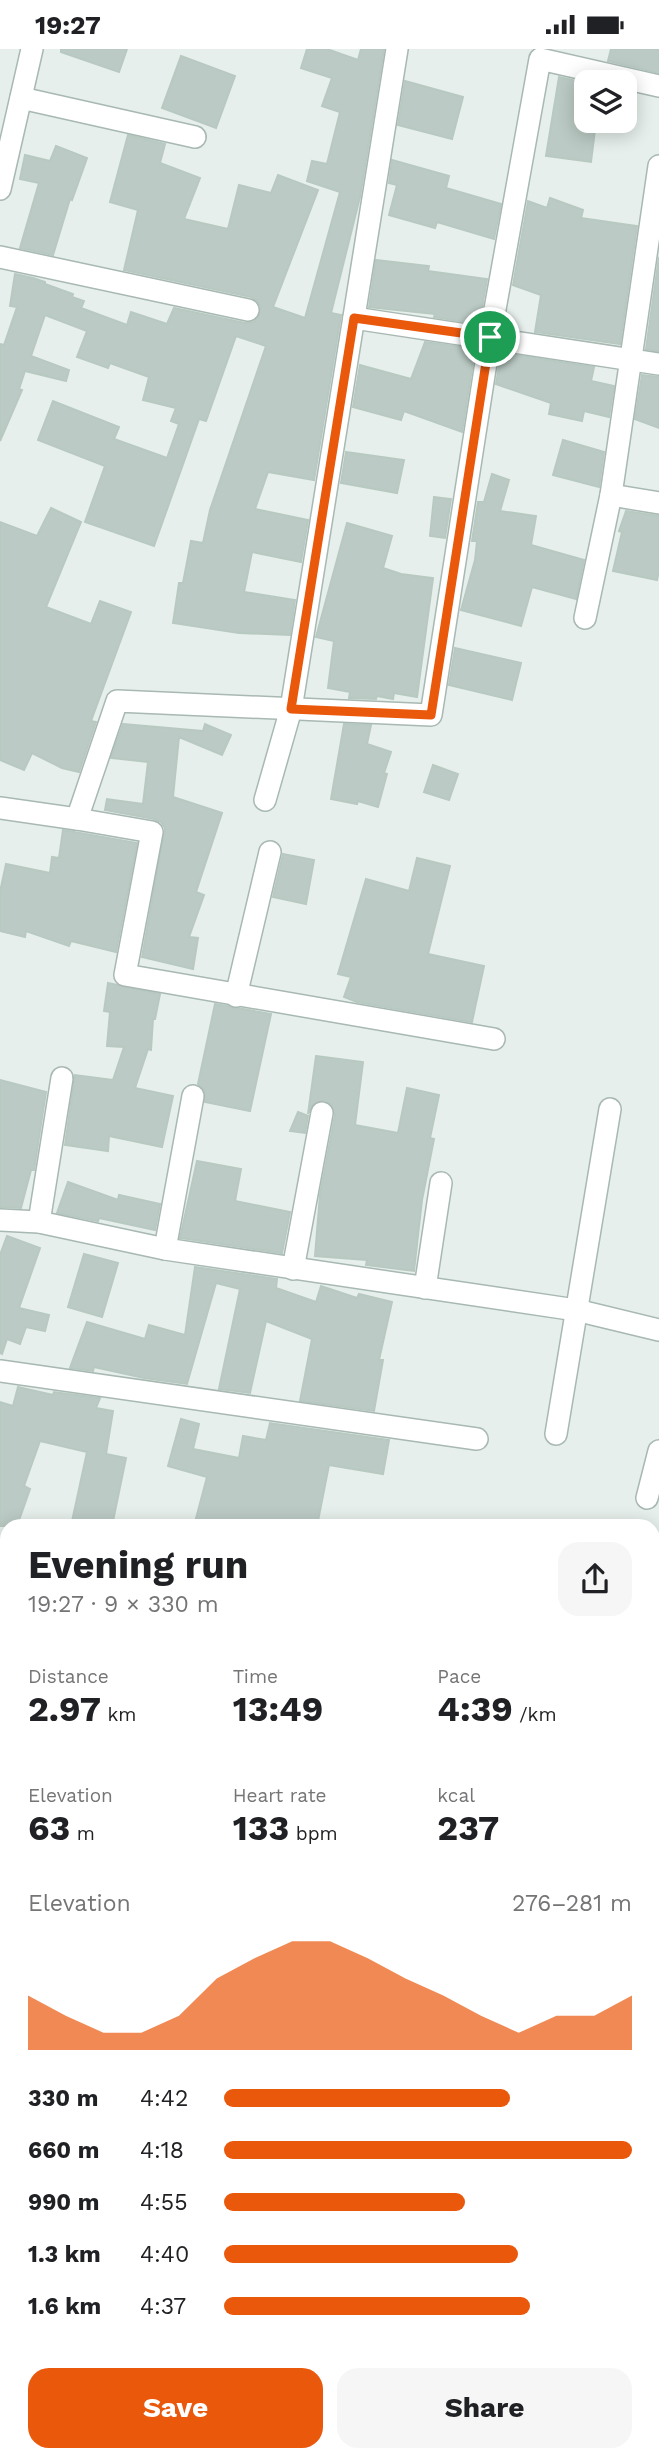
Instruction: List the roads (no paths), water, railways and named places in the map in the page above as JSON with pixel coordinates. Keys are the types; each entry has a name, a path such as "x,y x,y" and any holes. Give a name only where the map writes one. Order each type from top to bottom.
{"street":[{"path":"1,183 32,49"},
{"path":"265,800 291,709 397,49"},
{"path":"77,819 117,701 431,715 490,337 540,54 659,86"},
{"path":"21,98 195,137"},
{"path":"585,618 611,495 659,166"},
{"path":"0,257 248,310"},
{"path":"354,318 659,364"},
{"path":"611,495 659,503"},
{"path":"0,807 152,832 125,975 494,1039"},
{"path":"236,996 270,852"},
{"path":"38,1222 62,1078"},
{"path":"166,1249 192,1095"},
{"path":"556,1434 610,1109"},
{"path":"293,1269 323,1112"},
{"path":"425,1288 440,1183"},
{"path":"0,1220 38,1222 166,1249 576,1310 659,1330"},
{"path":"0,1371 477,1439"},
{"path":"647,1498 659,1451"}]}
